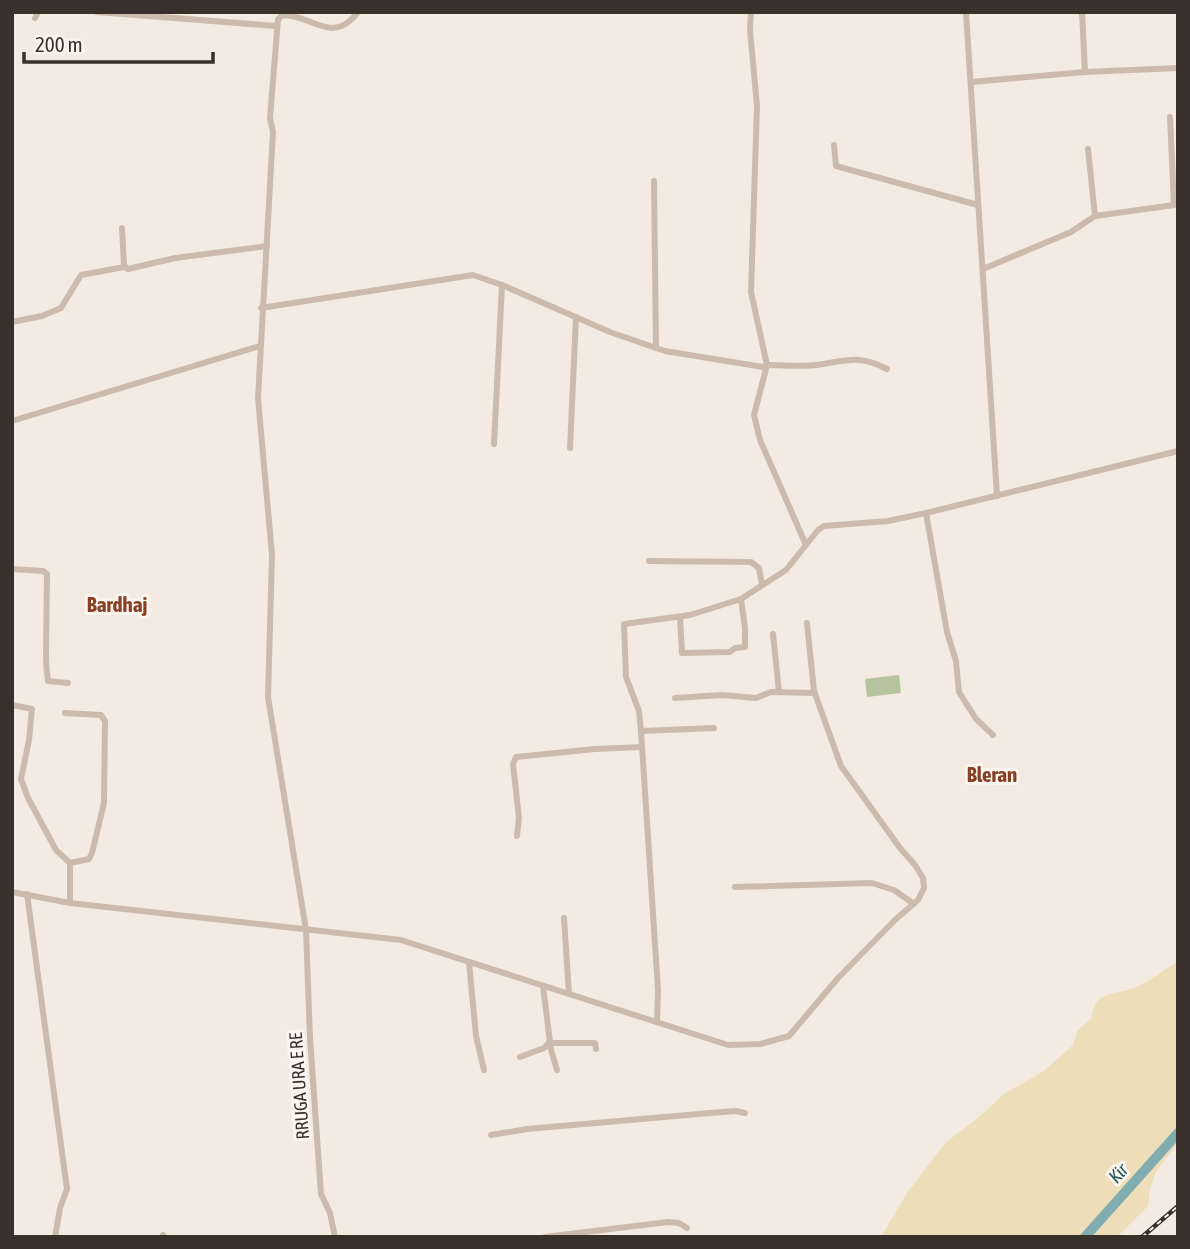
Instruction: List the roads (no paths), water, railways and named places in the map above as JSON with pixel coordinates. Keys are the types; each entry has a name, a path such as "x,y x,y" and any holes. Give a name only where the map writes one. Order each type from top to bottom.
{"street":[{"path":"97,12 277,26"},
{"path":"279,14 296,16 335,29 346,24 358,12"},
{"path":"751,12 750,30 757,106 751,292 767,365 754,415 755,428 806,545"},
{"path":"966,12 997,496"},
{"path":"1082,12 1085,72"},
{"name":"RRUGA URA E RE","path":"279,14 270,118 273,132 258,398 272,555 268,697 306,930 310,1038 321,1194 330,1213 335,1237"},
{"path":"971,82 1085,72 1178,68"},
{"path":"982,269 1070,232 1095,216 1174,205 1170,117"},
{"path":"834,145 836,166 978,205"},
{"path":"1088,149 1095,216"},
{"path":"654,181 656,348"},
{"path":"122,228 124,267"},
{"path":"12,323 61,308 81,275 267,246"},
{"path":"261,308 473,275 656,348 740,365 816,365 846,359 864,359 887,369"},
{"path":"494,444 502,285"},
{"path":"570,448 576,317"},
{"path":"12,421 260,346"},
{"path":"657,1022 658,990 641,731 639,711 626,677 624,626 680,617 741,599 786,570 818,530 831,524 888,521 1178,451"},
{"path":"926,513 947,632 956,661 959,692 976,719 993,735"},
{"path":"649,561 751,562 759,568 762,585"},
{"path":"12,569 43,571 47,574 47,678 48,681 68,683"},
{"path":"680,617 682,653 727,653 745,646 746,628 741,599"},
{"path":"12,892 70,903 401,940 728,1045 761,1044 789,1036 838,978 914,904 924,888 923,878 841,766 815,693 807,623"},
{"path":"774,634 779,691"},
{"path":"676,698 722,695 745,698 779,691 815,693"},
{"path":"12,705 32,709 21,779 56,850 70,863 70,903"},
{"path":"65,713 101,715 105,721 104,803 92,853 89,859 70,863"},
{"path":"641,731 714,728"},
{"path":"517,836 519,818 513,764 516,757 642,747"},
{"path":"735,887 872,883 894,890 914,904"},
{"path":"27,894 67,1189 60,1208 55,1237"},
{"path":"564,918 569,994"},
{"path":"469,962 474,1023 484,1069"},
{"path":"543,986 549,1044 557,1070"},
{"path":"520,1057 549,1044 595,1043 596,1049"},
{"path":"491,1135 527,1129 710,1113 745,1113"},
{"path":"545,1237 668,1222 679,1223 687,1228"}],"waterway":[{"name":"Kir","path":"1085,1237 1178,1133"}],"railway":[{"path":"1142,1237 1178,1206"}],"district":[{"name":"Bardhaj","path":"117,604"},
{"name":"Bleran","path":"992,774"}]}
